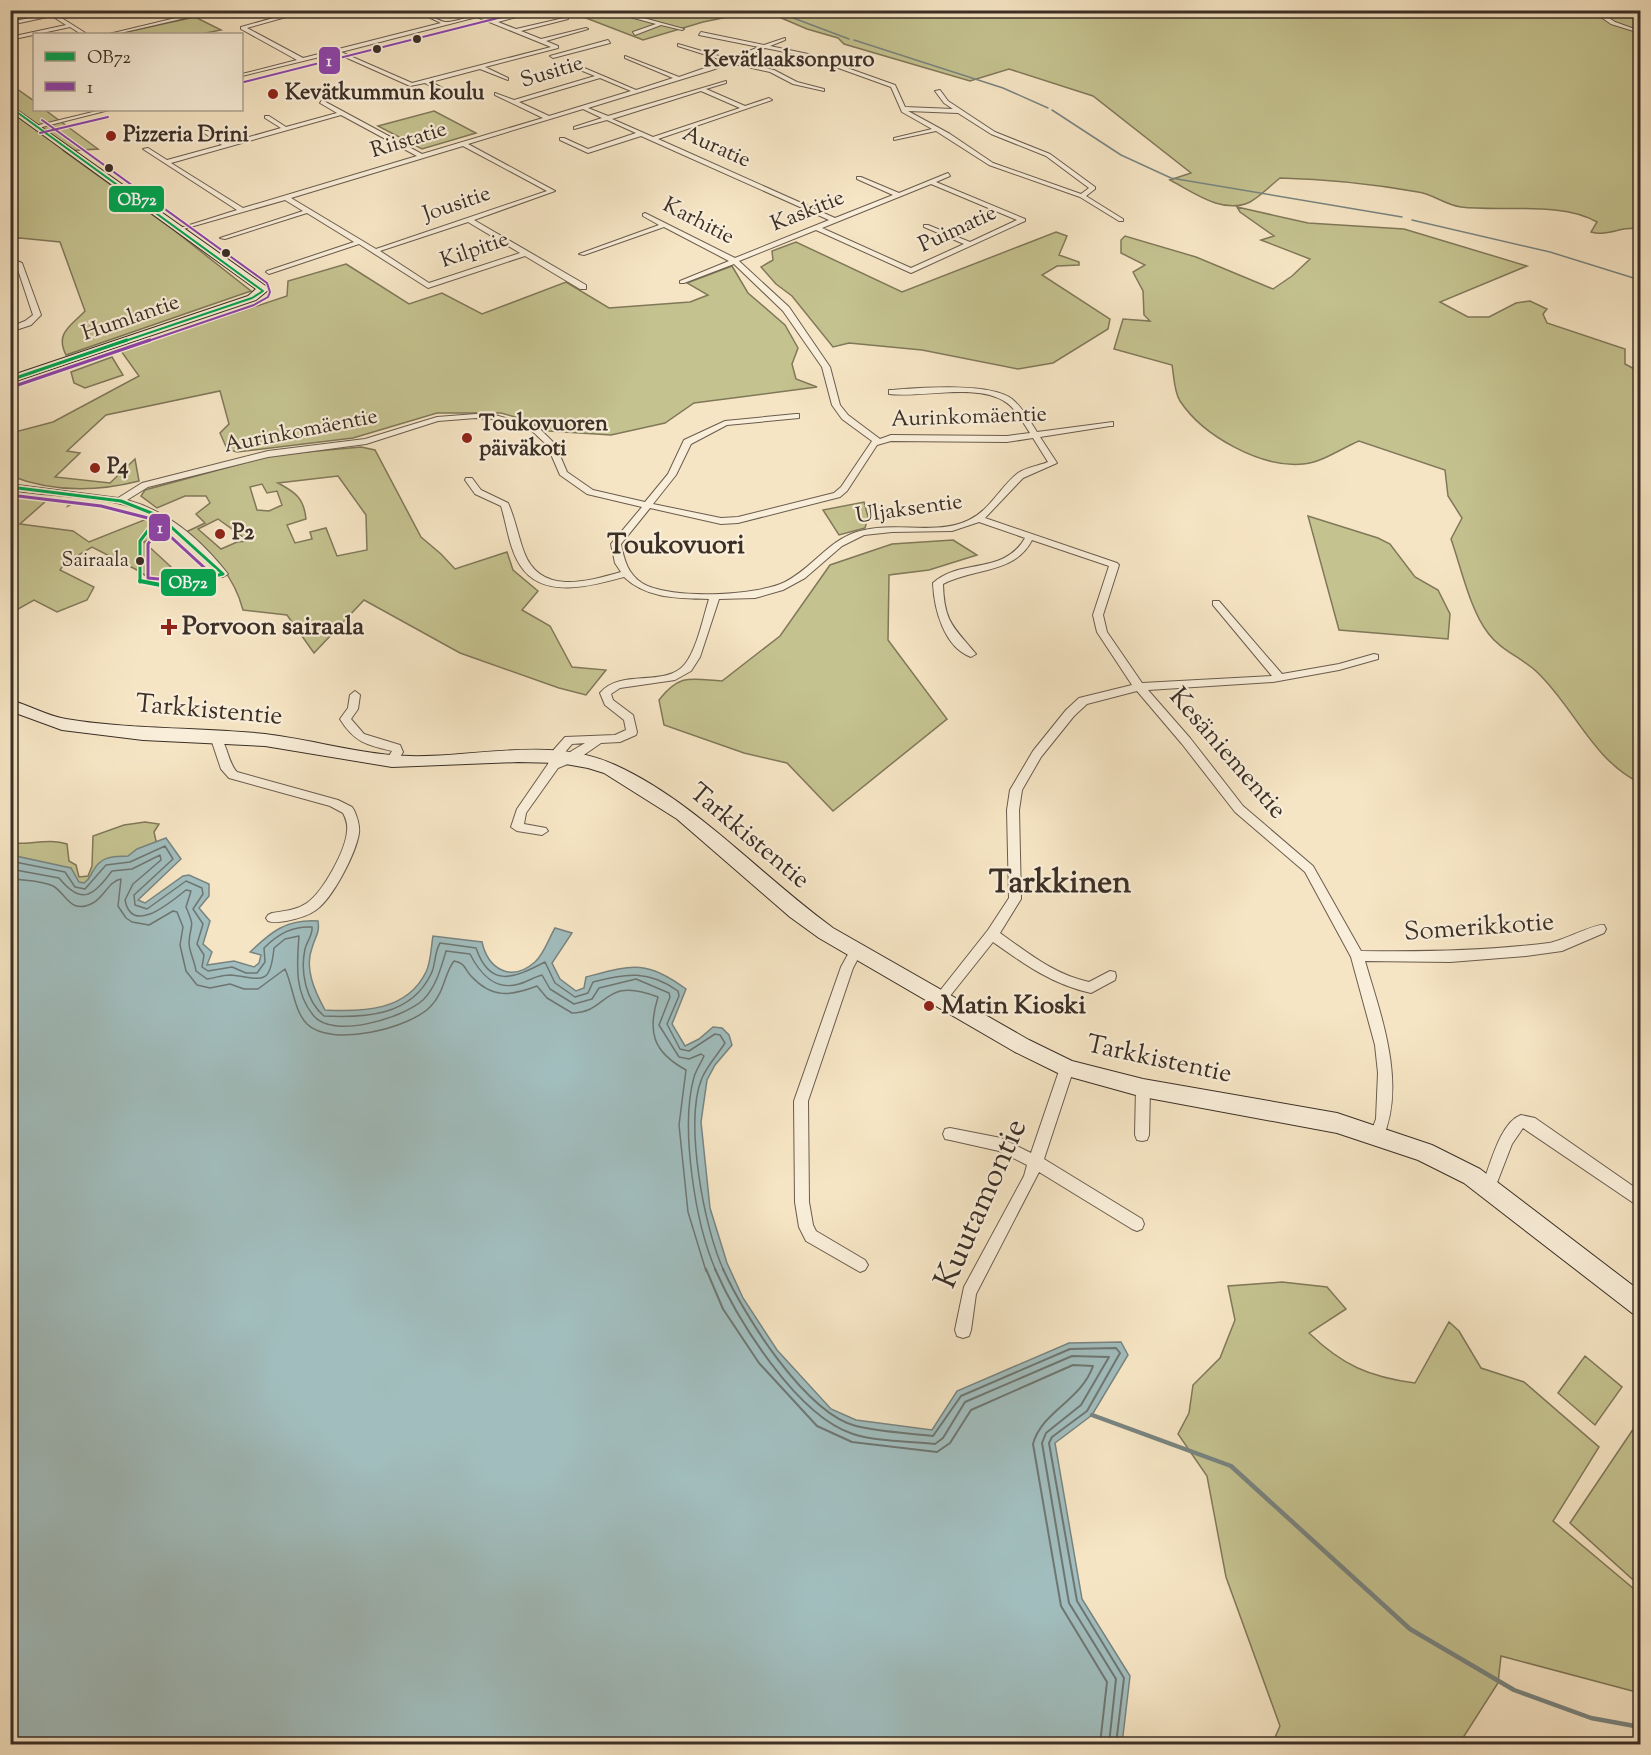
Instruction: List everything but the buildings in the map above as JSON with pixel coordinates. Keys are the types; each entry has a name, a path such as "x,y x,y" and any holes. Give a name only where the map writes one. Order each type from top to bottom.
{"street":[{"path":"10,15 30,10"},
{"path":"45,10 82,33"},
{"path":"116,33 218,10"},
{"path":"302,60 243,28 309,10"},
{"path":"417,10 446,24"},
{"path":"471,10 494,22 569,52"},
{"path":"243,75 500,10"},
{"path":"494,22 541,10"},
{"path":"606,10 623,18 633,14 682,29"},
{"path":"1593,10 1613,23 1641,32"},
{"path":"10,24 52,15"},
{"path":"516,31 566,18"},
{"path":"635,33 660,24"},
{"path":"38,33 70,26"},
{"path":"541,41 586,29"},
{"path":"243,35 252,33"},
{"path":"10,39 33,34"},
{"path":"701,34 806,55 893,86 897,89 902,109 998,168 1082,196 1121,220"},
{"name":"Riistatie","path":"182,229 730,62 783,39"},
{"path":"553,56 608,42"},
{"path":"680,45 730,62 772,71 795,83 822,90"},
{"path":"336,51 406,85 427,82 556,47"},
{"path":"540,51 568,63"},
{"path":"627,57 677,78"},
{"path":"480,68 506,79"},
{"name":"Susitie","path":"582,69 635,91"},
{"name":"Susitie","path":"514,102 600,76"},
{"path":"427,82 450,94"},
{"path":"576,128 724,82"},
{"path":"701,89 745,108"},
{"path":"938,92 958,111 998,137 1048,155 1072,170 1093,188 1082,196"},
{"name":"Susitie","path":"497,94 548,118"},
{"path":"651,139 769,100"},
{"path":"322,102 421,156"},
{"path":"10,107 182,229"},
{"name":"Auratie","path":"582,107 836,220"},
{"path":"902,109 958,111"},
{"path":"38,126 90,111"},
{"path":"167,162 342,113"},
{"path":"267,117 286,129"},
{"path":"896,139 937,129"},
{"path":"206,132 227,146"},
{"path":"562,139 588,151 640,134"},
{"name":"Jousitie","path":"375,251 552,191 462,143"},
{"path":"146,149 243,211"},
{"name":"Kaskitie","path":"682,282 948,175"},
{"path":"859,178 899,195"},
{"name":"Puimatie","path":"817,228 911,271 1023,220 931,182"},
{"path":"286,198 375,251"},
{"path":"223,238 308,211"},
{"name":"Karhitie","path":"645,215 735,261 796,321 826,367 831,381 832,395 845,417 878,441"},
{"path":"470,220 584,287"},
{"path":"582,254 664,225"},
{"path":"926,226 970,244"},
{"name":"Humlantie","path":"10,381 252,298 262,291 263,289 182,229"},
{"path":"269,272 360,242"},
{"name":"Kilpitie","path":"375,251 428,286 526,253"},
{"path":"10,260 19,262 37,315 28,323 10,330"},
{"name":"Uljaksentie","path":"625,574 635,585 651,591 715,596 755,596 786,587 800,579 836,546 862,532 956,527 978,519 1021,475 1053,463 1009,400 993,393 892,392"},
{"name":"Aurinkomäentie","path":"118,502 145,485 258,457 366,441 437,419 476,416 495,417 535,429 551,444 563,473 590,492 721,521 738,520 825,499 844,489 862,459 878,441 891,438 983,440 1035,436 1110,424"},
{"path":"469,480 478,492 505,505 524,563 532,574 549,582 568,585 625,574 616,544 672,475 687,442 725,423 796,416"},
{"path":"10,487 118,502 155,513 223,574"},
{"path":"971,654 953,639 947,628 938,595 938,583 962,571 1014,559 1025,549 1029,538 978,519"},
{"name":"Kesäniementie","path":"1029,538 1114,565 1098,615 1102,632 1139,687 1186,741 1239,809 1310,869 1357,956 1382,1045 1385,1073 1383,1119 1377,1135"},
{"path":"542,831 517,827 521,812 560,760 569,740 625,737 633,729 629,718 605,697 610,688 671,678 692,663 715,596"},
{"path":"1216,603 1280,678"},
{"path":"941,997 992,934 1015,900 1013,810 1020,781 1043,746 1083,701 1139,687 1280,678 1339,667 1374,657"},
{"path":"355,694 353,709 345,719 350,729 357,736 396,748 398,761"},
{"name":"Tarkkistentie","path":"10,705 62,724 143,734 265,740 419,764 560,760 627,780 683,814 798,912 856,951 941,997 1005,1037 1067,1068 1143,1088 1295,1113 1377,1135 1448,1163 1488,1188 1641,1305"},
{"path":"215,736 227,769 233,775 334,804 348,810 353,823 353,837 328,886 315,904 301,913 272,918"},
{"path":"560,760 598,740"},
{"name":"Somerikkotie","path":"1357,956 1450,957 1526,951 1562,946 1600,929"},
{"path":"992,934 1052,976 1070,985 1091,988 1110,976"},
{"path":"856,951 848,967 799,1107 802,1202 806,1227 817,1242 860,1265"},
{"name":"Kuutamontie","path":"963,1330 969,1292 981,1264 1021,1197 1067,1068"},
{"path":"1143,1088 1143,1135"},
{"path":"1488,1188 1496,1175 1512,1128 1521,1121 1530,1123 1641,1199"},
{"path":"950,1134 1001,1145 1034,1161 1137,1224"}],"shaded area":[{"path":"583,10 757,11 703,22 643,40 573,13"},
{"path":"765,11 1640,11 1640,229 1628,228 1597,233 1591,232 1597,222 1567,212 1531,208 1461,207 1418,192 1315,179 1280,178 1250,202 1229,206 1219,204 1198,196 1170,180 1191,173 1093,96 1009,69 970,81 844,44 838,38 807,29"},
{"path":"195,17 221,30 206,33 122,33"},
{"path":"10,84 33,100 33,111 46,111 98,149 64,151 175,231 251,291 66,355 63,336 69,326 85,311 60,242 11,239"},
{"path":"434,111 476,133 422,149 378,126"},
{"path":"1237,207 1308,223 1404,229 1527,266 1440,302 1468,317 1489,317 1516,303 1530,301 1547,309 1543,314 1547,323 1625,349 1625,364 1640,372 1640,783 1609,761 1551,687 1526,663 1493,639 1482,624 1471,601 1451,539 1462,518 1448,496 1445,470 1359,441 1324,458 1303,464 1269,461 1252,455 1218,437 1190,414 1180,401 1175,389 1172,365 1114,349 1123,319 1150,321 1144,315 1143,291 1133,272 1145,265 1121,253 1121,240 1125,236 1196,257 1273,289 1292,276 1310,259 1261,240 1274,236 1240,212"},
{"path":"1056,232 1067,236 1059,255 1079,262 1079,265 1057,266 1042,275 1110,319 1108,329 1053,363 1018,369 922,350 849,343 833,347 792,296 776,284 761,267 773,260 772,251 796,242 902,292"},
{"path":"346,264 409,304 442,293 482,314 566,282 609,308 690,302 708,295 687,283 732,266 748,293 785,325 798,348 792,364 796,379 817,387 694,403 665,423 611,435 549,431 529,421 501,413 437,413 353,438 237,452 227,449 220,433 229,424 220,391 106,415 67,451 80,453 55,477 110,483 135,459 139,481 107,487 74,489 42,485 11,476 11,433 53,422 139,376 121,351 287,296 288,281"},
{"path":"112,357 123,375 85,388 74,383 71,372"},
{"path":"361,447 375,450 421,537 455,569 507,552 513,570 538,591 522,610 550,626 572,667 606,670 586,695 559,688 460,653 364,600 314,653 287,615 243,610 234,586 221,566 186,532 205,523 196,514 210,503 206,496 185,496 157,508 141,496 145,490 273,455","holes":["338,476 366,515 367,550 337,556 326,528 310,532 312,539 295,543 287,525 306,519 305,512 298,496 278,483","262,484 267,493 277,491 282,505 269,511 257,510 250,487","218,519 247,541 237,542 221,549 198,529"]},
{"path":"11,493 76,502 68,506 70,503 46,501 20,524 73,531 89,542 149,518 165,532 144,542 183,578 193,574 199,579 171,584 154,582 139,571 92,547 65,563 60,570 94,587 87,600 57,612 34,600 11,613"},
{"path":"864,502 868,517 865,528 839,535 823,510"},
{"path":"1308,516 1378,538 1390,544 1415,577 1438,590 1450,614 1448,639 1339,630"},
{"path":"953,540 977,555 929,570 889,575 888,640 947,719 833,811 787,763 744,753 664,725 659,700 666,691 673,685 687,680 722,681 780,636 830,565 892,544"},
{"path":"145,822 159,824 154,832 156,841 152,849 11,928 10,843 60,842 67,844 69,861 76,865 79,877 88,876 92,866 93,836 124,825"},
{"path":"1282,1282 1327,1287 1346,1309 1309,1333 1333,1353 1357,1368 1384,1377 1415,1383 1449,1322 1459,1331 1481,1368 1524,1382 1599,1447 1553,1521 1640,1594 1640,1693 1501,1656 1498,1683 1459,1744 1272,1744 1280,1726 1226,1577 1207,1476 1178,1434 1189,1413 1193,1385 1220,1358 1235,1320 1228,1286"},
{"path":"1585,1356 1622,1387 1595,1425 1558,1393"},
{"path":"1640,1419 1640,1586 1570,1523"}],"water":[{"path":"166,838 181,859 138,900 145,903 183,876 189,875 209,884 209,896 199,908 210,921 203,944 212,952 207,965 234,961 254,967 259,963 261,955 250,952 265,938 280,928 297,922 318,921 318,932 309,964 314,988 325,1010 369,1009 396,1002 408,995 426,972 433,936 482,942 489,959 495,966 509,972 517,972 538,959 555,928 572,933 552,963 560,979 576,991 584,988 586,977 638,967 660,973 686,989 672,1024 685,1046 699,1039 713,1027 722,1028 729,1035 732,1045 715,1065 707,1080 701,1122 710,1208 727,1263 743,1298 777,1350 831,1409 856,1420 932,1430 957,1391 1069,1343 1121,1342 1128,1355 1092,1415 1055,1443 1082,1599 1130,1676 1122,1744 11,1744 11,855 71,868 79,882 84,883 104,859 128,856 137,849"}],"waterway":[{"path":"772,10 849,39"},
{"path":"854,40 1003,88 1048,108"},
{"path":"1052,110 1121,155 1171,178 1402,217"},
{"path":"1412,220 1550,252 1640,280"},
{"path":"1092,1415 1231,1466 1410,1629 1514,1690 1591,1718 1640,1727"}],"transit line":[{"name":"1","path":"244,82 502,17"},
{"name":"OB72","path":"10,107 263,291"},
{"name":"1","path":"40,133 108,117"},
{"name":"1","path":"12,387 254,305 268,297 270,292 267,283 42,120"},
{"name":"OB72","path":"10,380 252,298 263,291"},
{"name":"OB72","path":"10,487 121,501 159,516"},
{"name":"1","path":"10,495 101,506 148,518"},
{"name":"OB72","path":"159,516 223,574 171,587 140,583 140,541 159,516"},
{"name":"1","path":"160,527 208,571 170,580 148,578 148,544 160,527"}],"place":[{"name":"Kevätkummun koulu","path":"273,94"},
{"name":"Pizzeria Drini","path":"111,136"},
{"name":"Toukovuoren päiväkoti","path":"467,438"},
{"name":"P4","path":"95,468"},
{"name":"P2","path":"220,534"},
{"name":"Sairaala","path":"140,561"},
{"name":"Porvoon sairaala","path":"169,627"},
{"name":"Matin Kioski","path":"929,1006"}],"district":[{"name":"Kevätlaaksonpuro","path":"789,61"},
{"name":"Toukovuori","path":"676,546"},
{"name":"Tarkkinen","path":"1060,884"}]}
